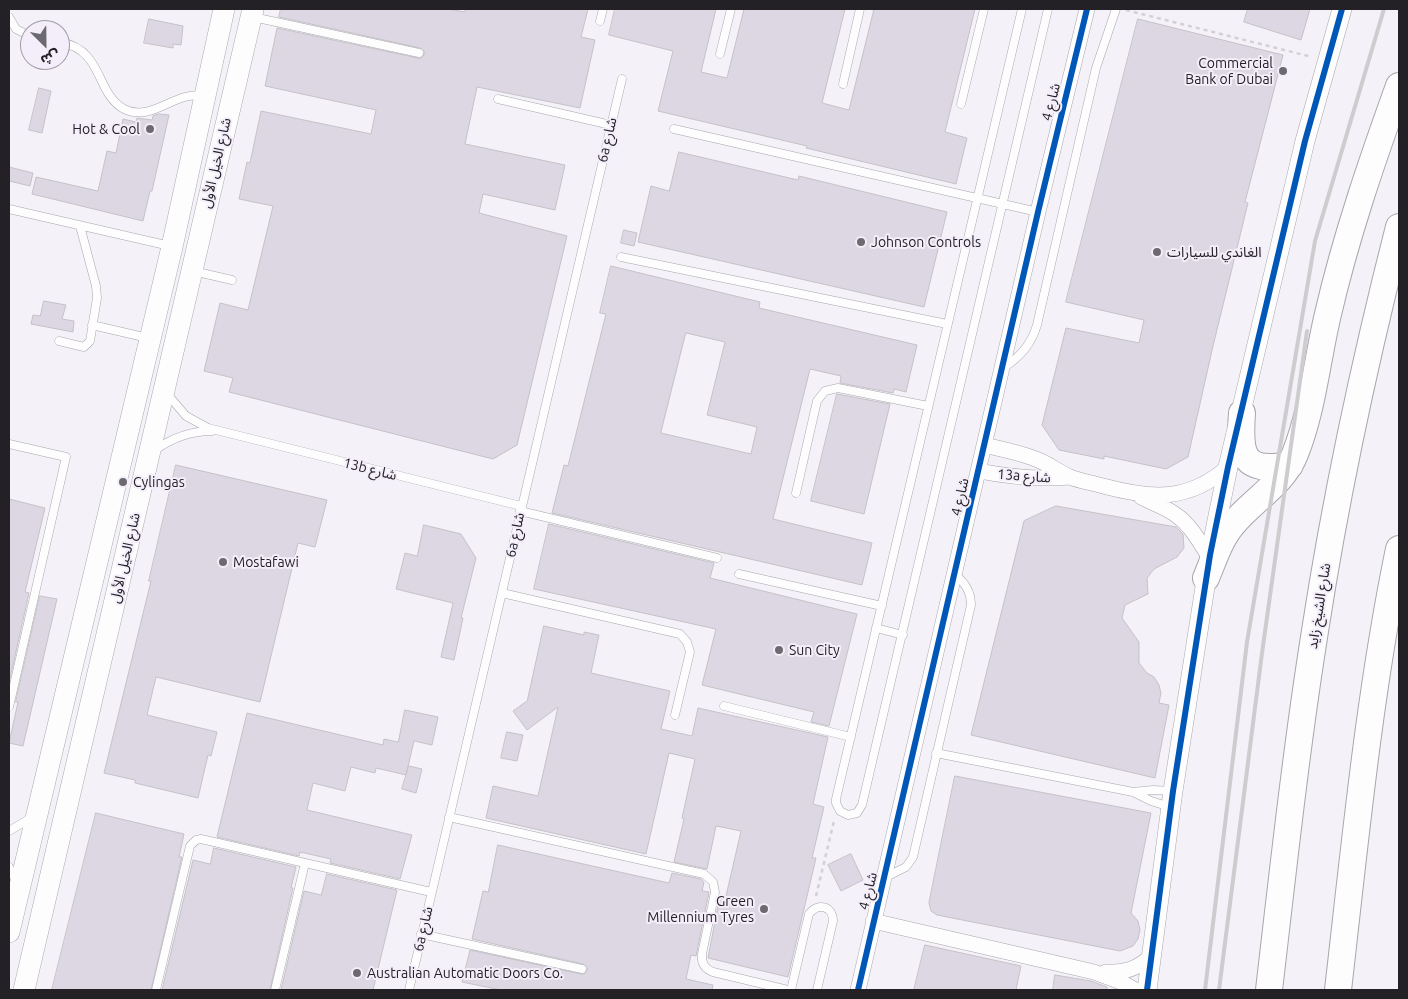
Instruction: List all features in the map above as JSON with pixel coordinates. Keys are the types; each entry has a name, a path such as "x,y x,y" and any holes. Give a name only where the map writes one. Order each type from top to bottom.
{"highway":[{"path":"1208,568 1226,532 1248,507 1280,479 1290,465 1305,422 1339,270 1365,184 1399,86"},
{"name":"شارع الشيخ زايد","path":"1269,990 1302,716 1316,620 1350,439 1399,227"},
{"path":"1242,413 1242,446 1248,460 1255,466 1264,468 1290,465"},
{"path":"1338,990 1369,725 1399,548"}],"main road":[{"path":"212,9 218,37"},
{"name":"شارع الخيل الأول","path":"9,932 172,247 224,9"},
{"name":"شارع الخيل الأول","path":"24,990 252,13"}],"street":[{"name":"شارع 4","path":"861,987 873,921 1087,9"},
{"path":"1147,990 1172,799 1208,568 1228,467 1305,141 1342,9"},
{"name":"13a شارع","path":"984,445 1034,458 1070,477 1132,494 1178,516 1190,528 1208,568"},
{"name":"13a شارع","path":"1132,494 1157,495 1181,493 1204,485 1228,467"},
{"name":"13a شارع","path":"978,472 1016,478 1070,477"},
{"path":"873,921 1094,972 1121,982 1135,990"},
{"path":"1094,972 1123,972 1131,970 1138,967 1151,956"}],"lane":[{"path":"600,21 602,9"},
{"path":"720,54 730,9"},
{"path":"843,84 860,9"},
{"path":"961,104 984,9"},
{"path":"1022,9 836,799 840,812 848,815 857,812 862,805 1048,9"},
{"path":"1002,368 1018,357 1024,350 1037,325 1096,68 1116,9"},
{"path":"252,13 419,53"},
{"path":"9,18 16,29 20,31"},
{"path":"70,45 91,60 114,102 128,110 144,113 186,96 205,97"},
{"name":"6a شارع","path":"408,990 622,79"},
{"path":"498,99 611,125"},
{"path":"674,129 1038,212"},
{"path":"9,209 172,247"},
{"path":"59,341 80,347 86,346 90,341 97,298 96,286 80,226"},
{"path":"621,257 947,324"},
{"path":"191,271 232,280"},
{"path":"92,325 150,338"},
{"name":"13b شارع","path":"163,388 173,403 186,416 202,426 219,432 717,558"},
{"path":"796,493 817,401 825,391 838,388 928,406"},
{"name":"13b شارع","path":"150,453 171,440 183,436 201,432 219,432"},
{"path":"9,444 66,458 9,707"},
{"path":"739,574 882,606"},
{"path":"884,878 906,868 913,856 971,605 971,598 966,584 955,575"},
{"path":"502,593 680,634 687,642 690,652 675,715"},
{"path":"876,628 902,634"},
{"path":"724,706 851,738"},
{"path":"936,753 1133,792 1153,790 1172,799"},
{"path":"1133,792 1150,802 1172,799"},
{"path":"9,831 26,822 37,813"},
{"path":"449,817 704,874 713,882 715,892 702,954 702,963 714,972 790,990 809,914 818,906 824,907 830,910 833,915 833,921 817,990"},
{"path":"156,990 189,850 193,842 201,839 431,892"},
{"path":"276,990 305,863"},
{"path":"9,867 19,888"},
{"path":"421,934 582,970"}],"path":[{"path":"1122,9 1328,61"},
{"path":"813,909 838,808"}],"building":[{"path":"281,9 448,9 465,12 465,9 588,9 581,37 595,40 580,108 477,87 465,144 565,165 555,210 483,194 479,213 567,236 517,445 493,459 229,392 233,378 204,371 220,303 248,310 273,206 239,199 247,162 250,163 261,111 371,134 376,110 265,86 277,28 418,58 424,55 424,51 420,48 279,17"},
{"path":"615,9 716,9 701,72 727,78 744,9 845,9 822,103 849,110 874,9 975,9 945,132 967,138 956,184 658,111 673,51 609,35"},
{"path":"1248,9 1310,9 1301,40 1244,22"},
{"path":"149,19 183,26 181,45 173,44 173,48 144,43"},
{"path":"1138,19 1283,55 1245,202 1248,203 1188,457 1166,469 1104,456 1104,459 1059,450 1042,425 1066,328 1139,343 1144,320 1066,302"},
{"path":"39,88 51,91 42,133 29,130"},
{"path":"159,114 169,115 152,191 150,191 143,221 32,194 36,177 98,191 107,151 116,153 123,119 136,122 137,118 152,120 153,116"},
{"path":"679,152 798,180 799,176 947,212 924,307 638,242 651,186 669,191"},
{"path":"9,167 33,173 30,186 9,181"},
{"path":"624,230 637,233 634,246 621,243"},
{"path":"611,266 760,302 759,308 917,345 906,392 894,389 893,393 840,383 841,376 810,369 773,519 872,543 862,585 552,513 564,465 568,466 606,314 600,313","holes":["686,333 725,342 707,415 757,427 751,454 661,433"]},
{"path":"44,301 66,305 62,319 74,321 73,332 31,324 33,315 40,316"},
{"path":"837,394 890,404 864,514 811,501"},
{"path":"176,465 327,500 315,547 298,543 260,702 156,677 147,715 217,732 211,756 208,755 198,798 135,783 135,780 104,773 151,581 149,581"},
{"path":"9,499 45,508 25,592 29,593 9,683"},
{"path":"1056,506 1176,527 1183,534 1184,548 1177,557 1154,569 1147,578 1148,594 1125,605 1122,618 1139,642 1139,663 1147,673 1154,677 1159,685 1161,693 1159,703 1169,705 1155,778 971,735 1024,521"},
{"path":"549,524 714,563 710,578 857,614 829,726 811,722 814,712 702,685 716,629 534,589"},
{"path":"424,525 461,534 476,558 461,618 463,618 454,660 441,657 453,603 396,589 405,553 417,556"},
{"path":"40,596 57,599 23,746 9,743 18,702 16,702"},
{"path":"544,626 584,635 584,632 599,635 591,673 670,691 661,729 692,736 698,708 828,737 813,804 824,807 812,858 816,858 788,977 708,958 720,895 726,896 741,831 716,826 707,869 674,862 695,759 669,753 646,854 486,818 493,786 538,796 558,707 527,730 513,711 527,701"},
{"path":"405,710 438,717 432,745 414,741 406,775 376,768 375,773 351,767 345,791 313,783 307,810 412,835 400,879 330,863 331,859 300,852 299,856 217,837 247,713 383,745 384,739 398,742"},
{"path":"507,732 523,735 517,761 501,758"},
{"path":"409,766 422,769 416,793 402,789"},
{"path":"955,776 1151,813 1131,913 1138,921 1140,930 1138,939 1133,946 1120,951 937,915 931,911 929,903"},
{"path":"96,813 184,834 179,857 182,857 151,990 52,990"},
{"path":"498,845 669,883 672,873 701,879 704,882 702,891 709,892 696,956 691,955 686,979 713,985 712,990 501,990 462,982 470,950 581,974 587,971 587,967 583,964 472,939 483,891 488,892"},
{"path":"214,848 296,867 270,990 162,990 193,860 210,864"},
{"path":"851,854 863,880 841,891 828,865"},
{"path":"327,874 397,890 373,990 281,990 304,891 321,895"},
{"path":"925,945 1021,966 1016,990 914,990"},
{"path":"1055,975 1091,981 1107,987 1107,990 1053,990"}],"railway":[{"path":"1205,990 1247,642 1315,241 1384,9"},
{"path":"1219,990 1262,653 1307,331"}],"cycle path":[{"path":"858,990 1038,212 1087,9"},
{"path":"1147,990 1173,791 1210,555 1228,467 1305,141 1342,9"}],"place":[{"name":"Commercial Bank of Dubai","path":"1283,71"},
{"name":"Hot & Cool","path":"150,129"},
{"name":"Johnson Controls","path":"861,242"},
{"name":"الغاندي للسيارات","path":"1157,252"},
{"name":"Cylingas","path":"123,482"},
{"name":"Mostafawi","path":"223,562"},
{"name":"Sun City","path":"779,650"},
{"name":"Green Millennium Tyres","path":"764,909"},
{"name":"Australian Automatic Doors Co.","path":"357,973"}]}
